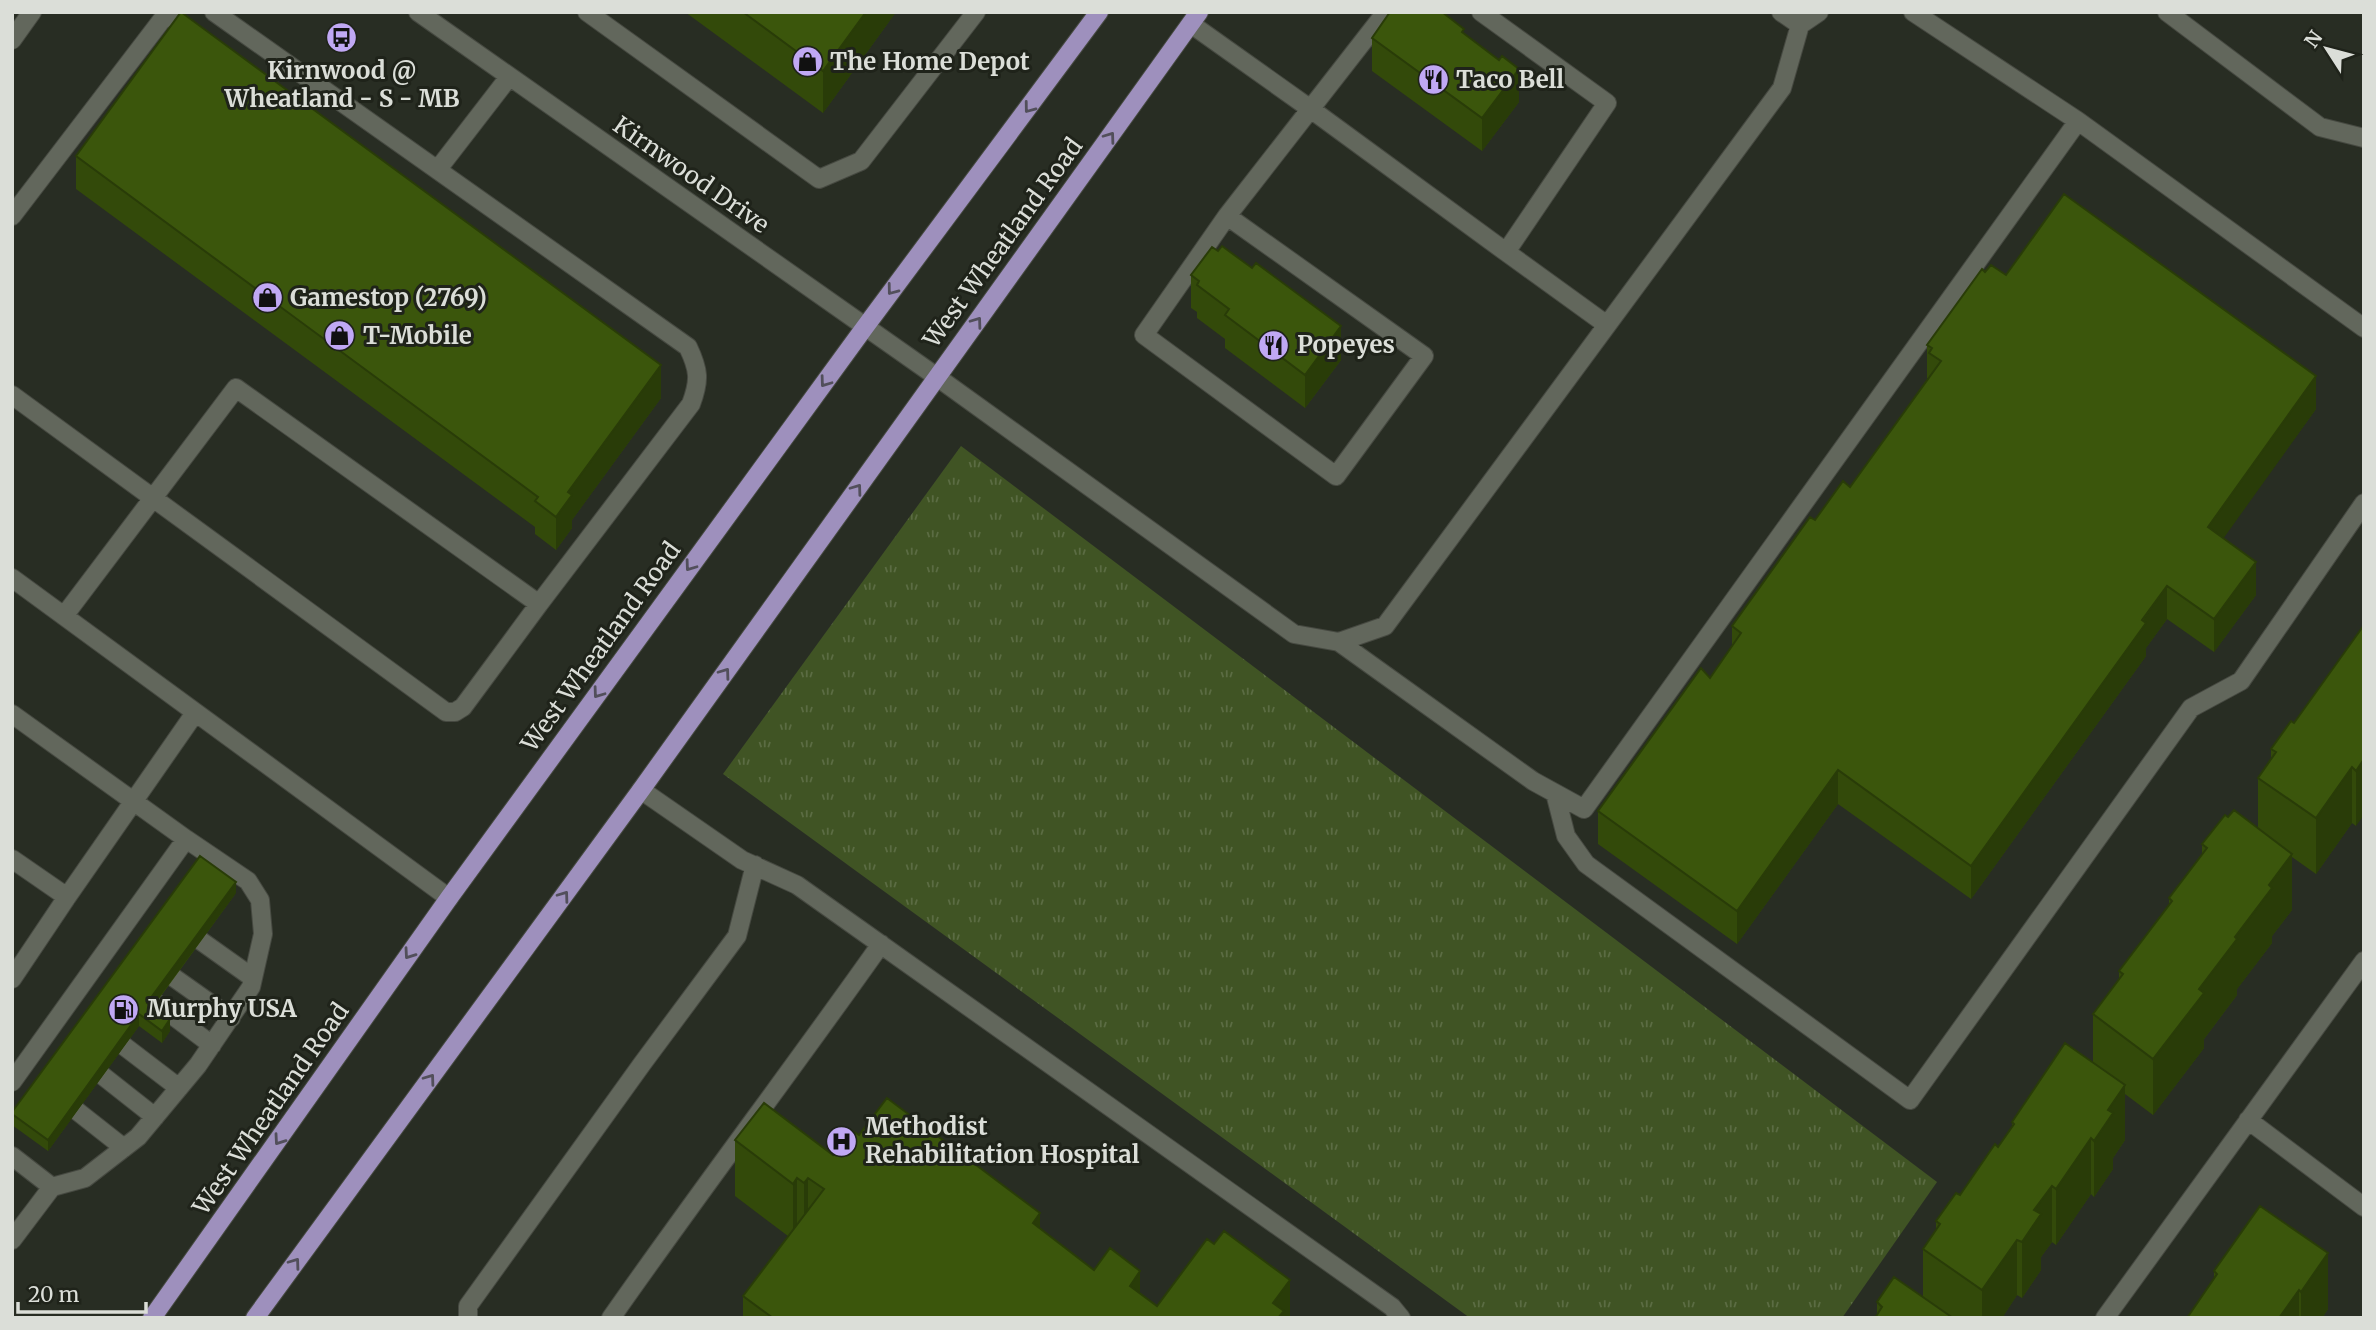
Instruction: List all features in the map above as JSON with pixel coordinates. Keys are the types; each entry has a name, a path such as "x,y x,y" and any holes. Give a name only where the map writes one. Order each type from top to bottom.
{"main road":[{"name":"West Wheatland Road","path":"152,1318 449,898 1097,13"},
{"name":"West Wheatland Road","path":"255,1318 641,790 1195,18"}],"street":[{"path":"12,40 33,12"},
{"path":"12,216 161,21 173,12"},
{"path":"12,395 446,712 455,712 463,707 691,404 698,385 697,365 688,347 215,12"},
{"name":"Kirnwood Drive","path":"418,12 937,377 1294,634 1339,642"},
{"path":"587,12 819,179 861,161 976,12"},
{"path":"1227,216 1424,356 1336,476 1144,335 1227,216 1386,12"},
{"path":"1481,12 1607,103 1506,252"},
{"path":"1781,12 1800,25"},
{"path":"1339,642 1385,626 1782,88 1800,25 1819,12"},
{"path":"1913,12 2078,121 2364,328"},
{"path":"2167,12 2320,127 2364,138"},
{"path":"1195,18 1312,110 1607,325"},
{"path":"438,169 509,77"},
{"path":"1339,642 1533,781 1584,809 2078,121"},
{"path":"64,615 236,388 539,604"},
{"path":"1555,793 1566,836 1586,864 1910,1100 2192,708 2241,681 2364,503"},
{"path":"12,578 449,898"},
{"path":"12,979 195,713"},
{"path":"12,714 248,881 260,900 263,934 251,987 179,1088 138,1137 124,1148 85,1178 52,1187 12,1240"},
{"path":"641,790 742,860 797,885 1392,1307 1401,1318"},
{"path":"22,1075 52,1038 150,902 186,839"},
{"path":"12,859 67,897"},
{"path":"467,1318 468,1306 737,936 755,866"},
{"path":"201,941 253,978"},
{"path":"611,1318 881,944"},
{"path":"2105,1318 2364,961"},
{"path":"173,977 231,1018"},
{"path":"156,1003 212,1045"},
{"path":"124,1046 179,1088"},
{"path":"103,1076 155,1117"},
{"path":"77,1111 124,1148"},
{"path":"2248,1120 2364,1207"},
{"path":"12,1156 52,1187"}],"green space":[{"path":"961,446 1937,1182 1842,1318 1470,1318 723,774"}],"building":[{"path":"181,12 661,365 568,492 572,495 556,517 535,501 538,497 76,156"},
{"path":"743,12 866,12 823,71"},
{"path":"1390,12 1442,12 1464,29 1462,32 1499,60 1502,56 1519,69 1482,118 1372,38"},
{"path":"2064,194 2316,376 2208,527 2256,562 2214,619 2167,586 2142,620 2146,623 1971,866 1838,770 1737,911 1598,811 1701,668 1710,678 1741,633 1732,626 1810,517 1815,520 1843,481 1850,487 1941,361 1929,353 1932,348 1927,345 1982,269 1985,272 1991,265 2006,275"},
{"path":"1222,246 1252,268 1256,263 1341,326 1305,375 1225,315 1229,309 1197,285 1199,281 1191,275 1212,247 1218,251"},
{"path":"2364,625 2364,759 2356,771 2352,767 2316,818 2258,778 2276,752 2271,749 2291,721 2294,723"},
{"path":"2234,810 2292,854 2269,885 2272,888 2235,937 2237,939 2199,989 2204,993 2153,1059 2093,1014 2123,974 2119,971 2172,901 2169,898 2207,848 2202,844 2225,815 2228,817"},
{"name":"Murphy USA","path":"200,856 236,882 147,1003 170,1019 162,1031 139,1014 48,1140 12,1112"},
{"path":"2065,1043 2125,1085 2108,1110 2113,1113 2094,1141 2091,1138 2056,1189 2052,1186 2034,1210 2041,1214 2022,1242 2017,1240 1982,1290 1923,1249 1940,1224 1936,1221 1956,1193 1960,1195 1995,1144 1998,1147"},
{"path":"887,1098 1040,1213 1033,1223 1094,1270 1110,1248 1140,1271 1130,1286 1157,1306 1207,1239 1214,1244 1224,1231 1290,1280 1273,1303 1284,1311 1278,1318 773,1318 743,1296 824,1189 808,1178 804,1183 797,1178 793,1184 735,1140 764,1103 833,1155 851,1130 859,1135"},
{"path":"2260,1206 2328,1253 2279,1318 2187,1318 2217,1274 2214,1271"},
{"path":"1894,1277 1953,1318 1875,1318 1882,1307 1877,1302"}],"place":[{"name":"Kirnwood @ Wheatland - S - MB","path":"342,37"},
{"name":"The Home Depot","path":"807,62"},
{"name":"Taco Bell","path":"1433,80"},
{"name":"Gamestop (2769)","path":"267,298"},
{"name":"T-Mobile","path":"340,336"},
{"name":"Popeyes","path":"1274,345"},
{"name":"Murphy USA","path":"124,1009"},
{"name":"Methodist Rehabilitation Hospital","path":"842,1141"}]}
